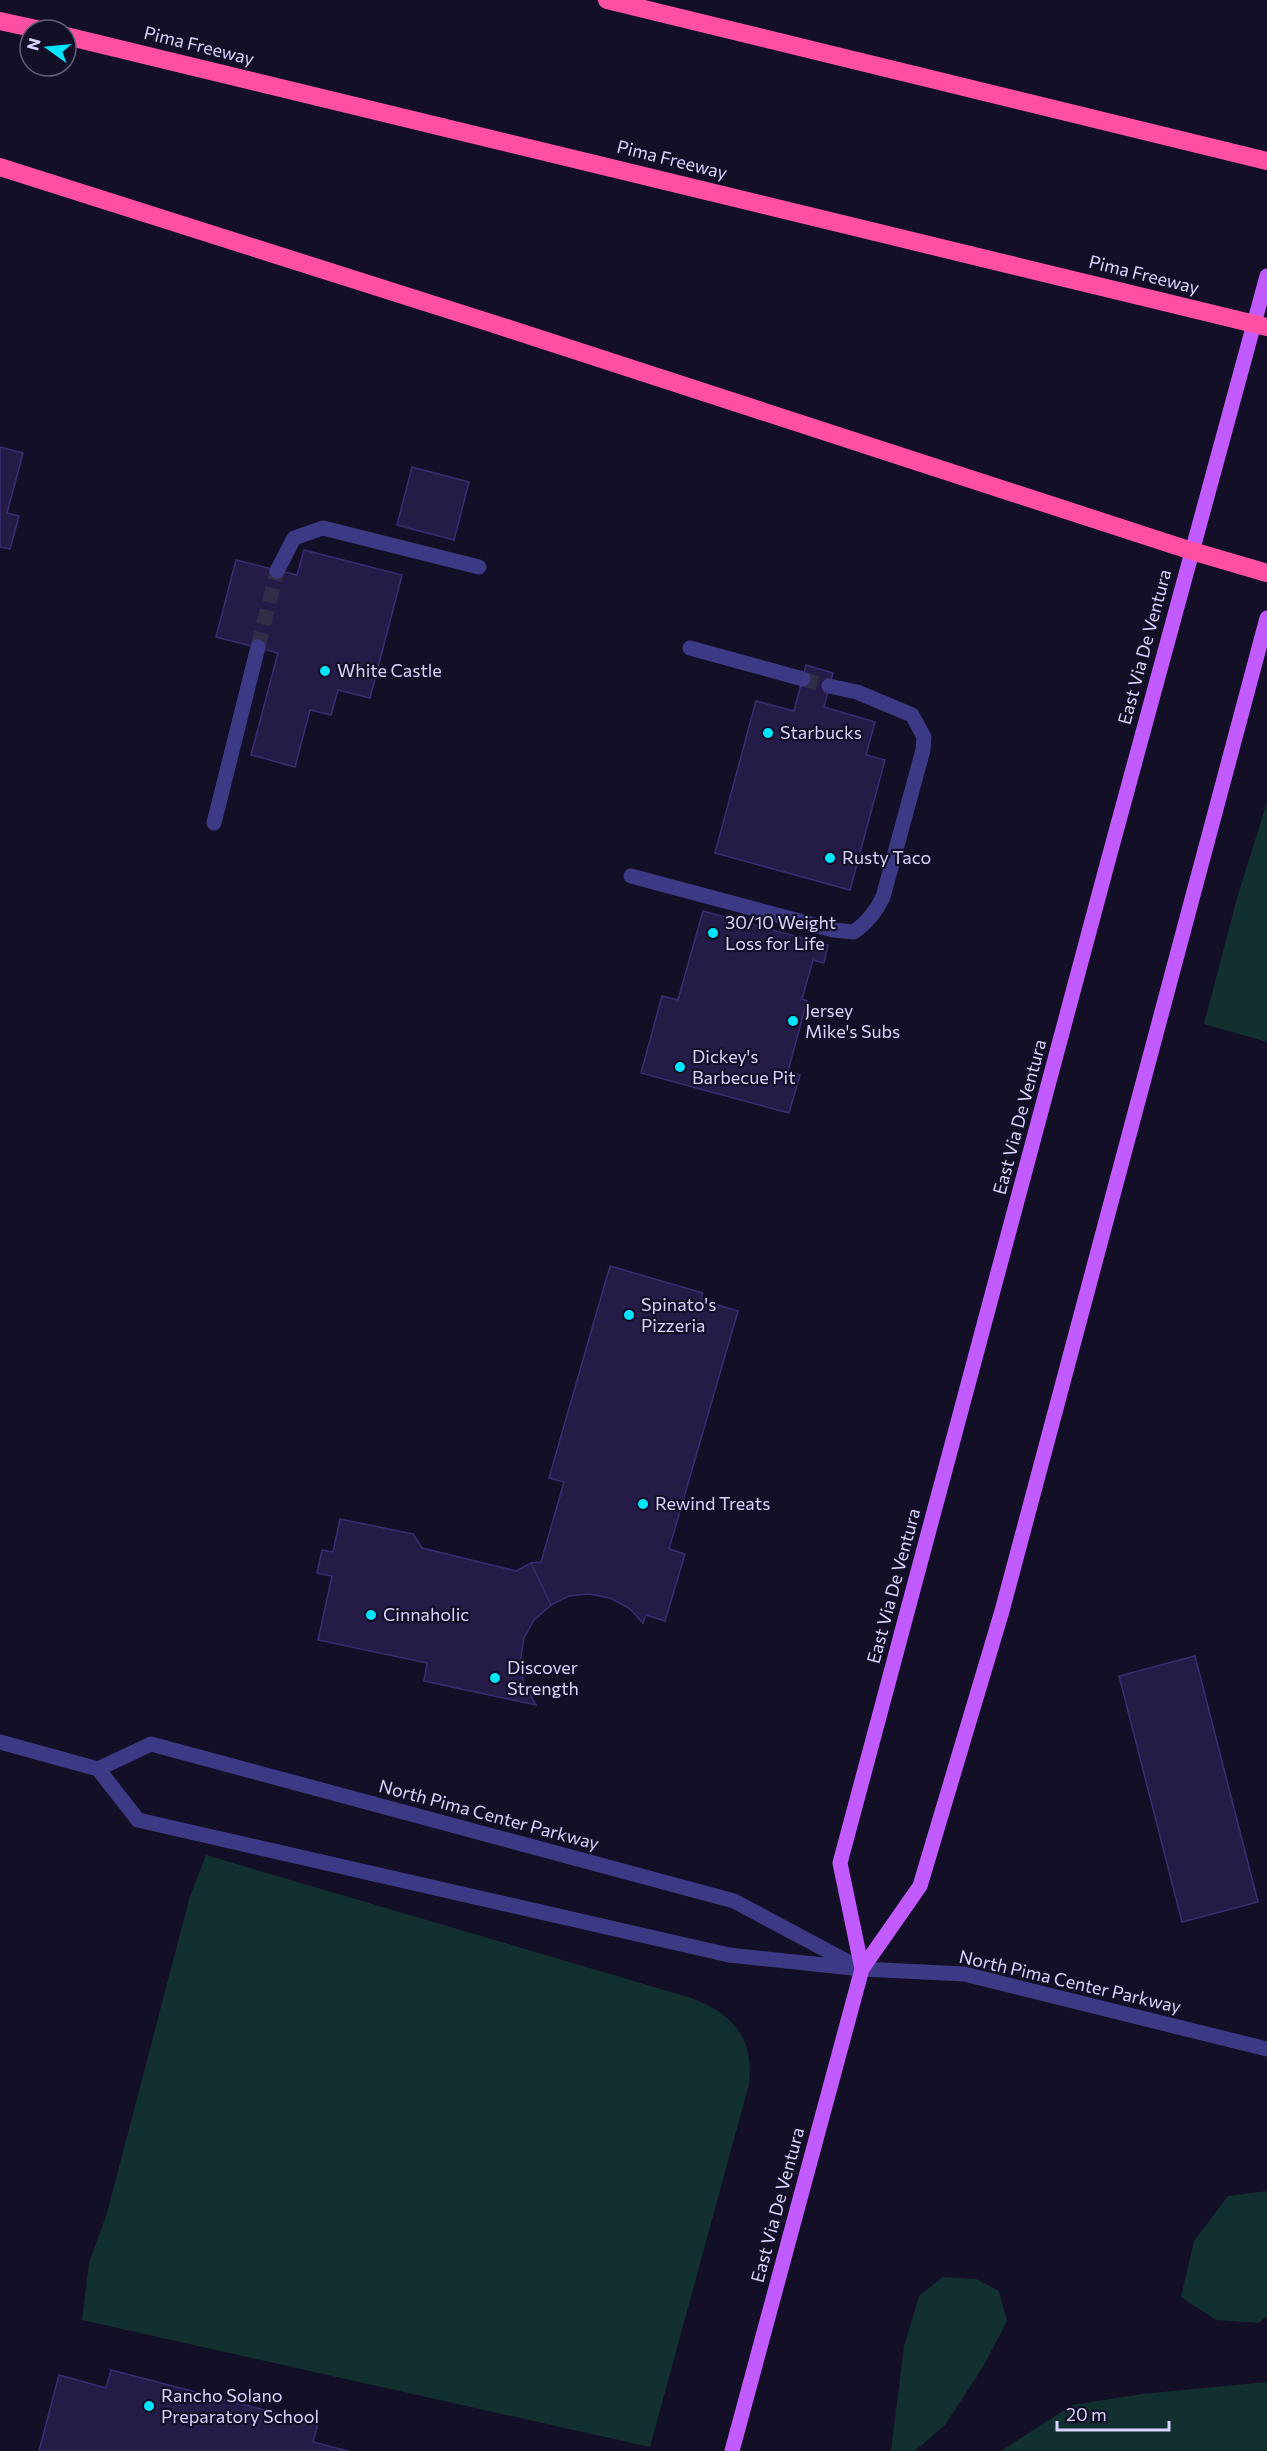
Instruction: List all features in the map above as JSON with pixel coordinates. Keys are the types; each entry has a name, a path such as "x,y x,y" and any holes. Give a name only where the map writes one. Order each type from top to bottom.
{"highway":[{"path":"607,0 1267,161"},
{"path":"0,21 18,25"},
{"name":"Pima Freeway","path":"78,39 1267,327"},
{"path":"0,167 494,324 1192,551 1267,573"}],"main road":[{"name":"East Via De Ventura","path":"862,1969 840,1863 1267,276"},
{"name":"East Via De Ventura","path":"732,2451 862,1969 920,1886 960,1756 1002,1611 1267,618"}],"street":[{"path":"277,571 294,538 323,528 479,567"},
{"path":"214,823 258,647"},
{"path":"690,648 803,679"},
{"path":"631,876 833,930 854,932 866,923 876,912 883,897 923,750 924,737 912,715 857,692 829,686"},
{"path":"0,1742 98,1769"},
{"name":"North Pima Center Parkway","path":"862,1969 734,1901 151,1744 98,1769 138,1820 729,1955 862,1969 964,1974 1267,2049"}],"green space":[{"path":"1267,802 1267,1042 1204,1024 1237,898"},
{"path":"206,1855 688,1997 717,2010 737,2028 748,2053 749,2084 650,2447 82,2320 89,2263 107,2213 190,1896"},
{"path":"1267,2191 1267,2316 1259,2323 1216,2320 1181,2297 1194,2241 1228,2196"},
{"path":"943,2277 976,2279 999,2291 1007,2321 983,2367 945,2425 915,2451 891,2451 904,2346 919,2296"},
{"path":"1267,2382 1267,2451 1001,2451 1072,2405 1142,2394"}],"building":[{"path":"0,447 23,453 7,513 19,516 10,549 0,547"},
{"path":"412,467 469,482 454,540 397,525"},
{"name":"White Castle","path":"304,550 402,575 370,698 338,690 331,715 310,710 295,767 251,755 278,653 216,637 236,560 297,575"},
{"path":"806,665 833,673 824,707 875,722 866,755 885,760 850,890 715,853 756,701 794,711"},
{"path":"703,911 828,945 824,963 813,960 802,999 807,1001 788,1071 800,1075 789,1113 641,1073 662,996 678,1000"},
{"path":"610,1266 703,1293 701,1300 738,1311 669,1549 685,1554 665,1621 646,1615 643,1623 629,1608 610,1598 589,1594 569,1596 551,1605 531,1563 541,1562 564,1482 549,1478"},
{"path":"340,1519 413,1534 422,1548 516,1571 531,1563 551,1605 534,1620 524,1638 520,1662 524,1685 536,1705 424,1681 427,1663 318,1640 332,1576 317,1573 322,1550 333,1552"},
{"path":"1195,1656 1258,1902 1182,1922 1119,1676"},
{"name":"Rancho Solano Preparatory School","path":"111,2370 318,2424 313,2442 348,2451 39,2451 59,2375 106,2388"}],"tunnel":[{"path":"258,647 277,571"},
{"path":"803,679 829,686"}],"place":[{"name":"White Castle","path":"325,671"},
{"name":"Starbucks","path":"768,733"},
{"name":"Rusty Taco","path":"830,858"},
{"name":"30/10 Weight Loss for Life","path":"713,933"},
{"name":"Jersey Mike's Subs","path":"793,1021"},
{"name":"Dickey's Barbecue Pit","path":"680,1067"},
{"name":"Spinato's Pizzeria","path":"629,1315"},
{"name":"Rewind Treats","path":"643,1504"},
{"name":"Cinnaholic","path":"371,1615"},
{"name":"Discover Strength","path":"495,1678"},
{"name":"Rancho Solano Preparatory School","path":"149,2406"}]}
